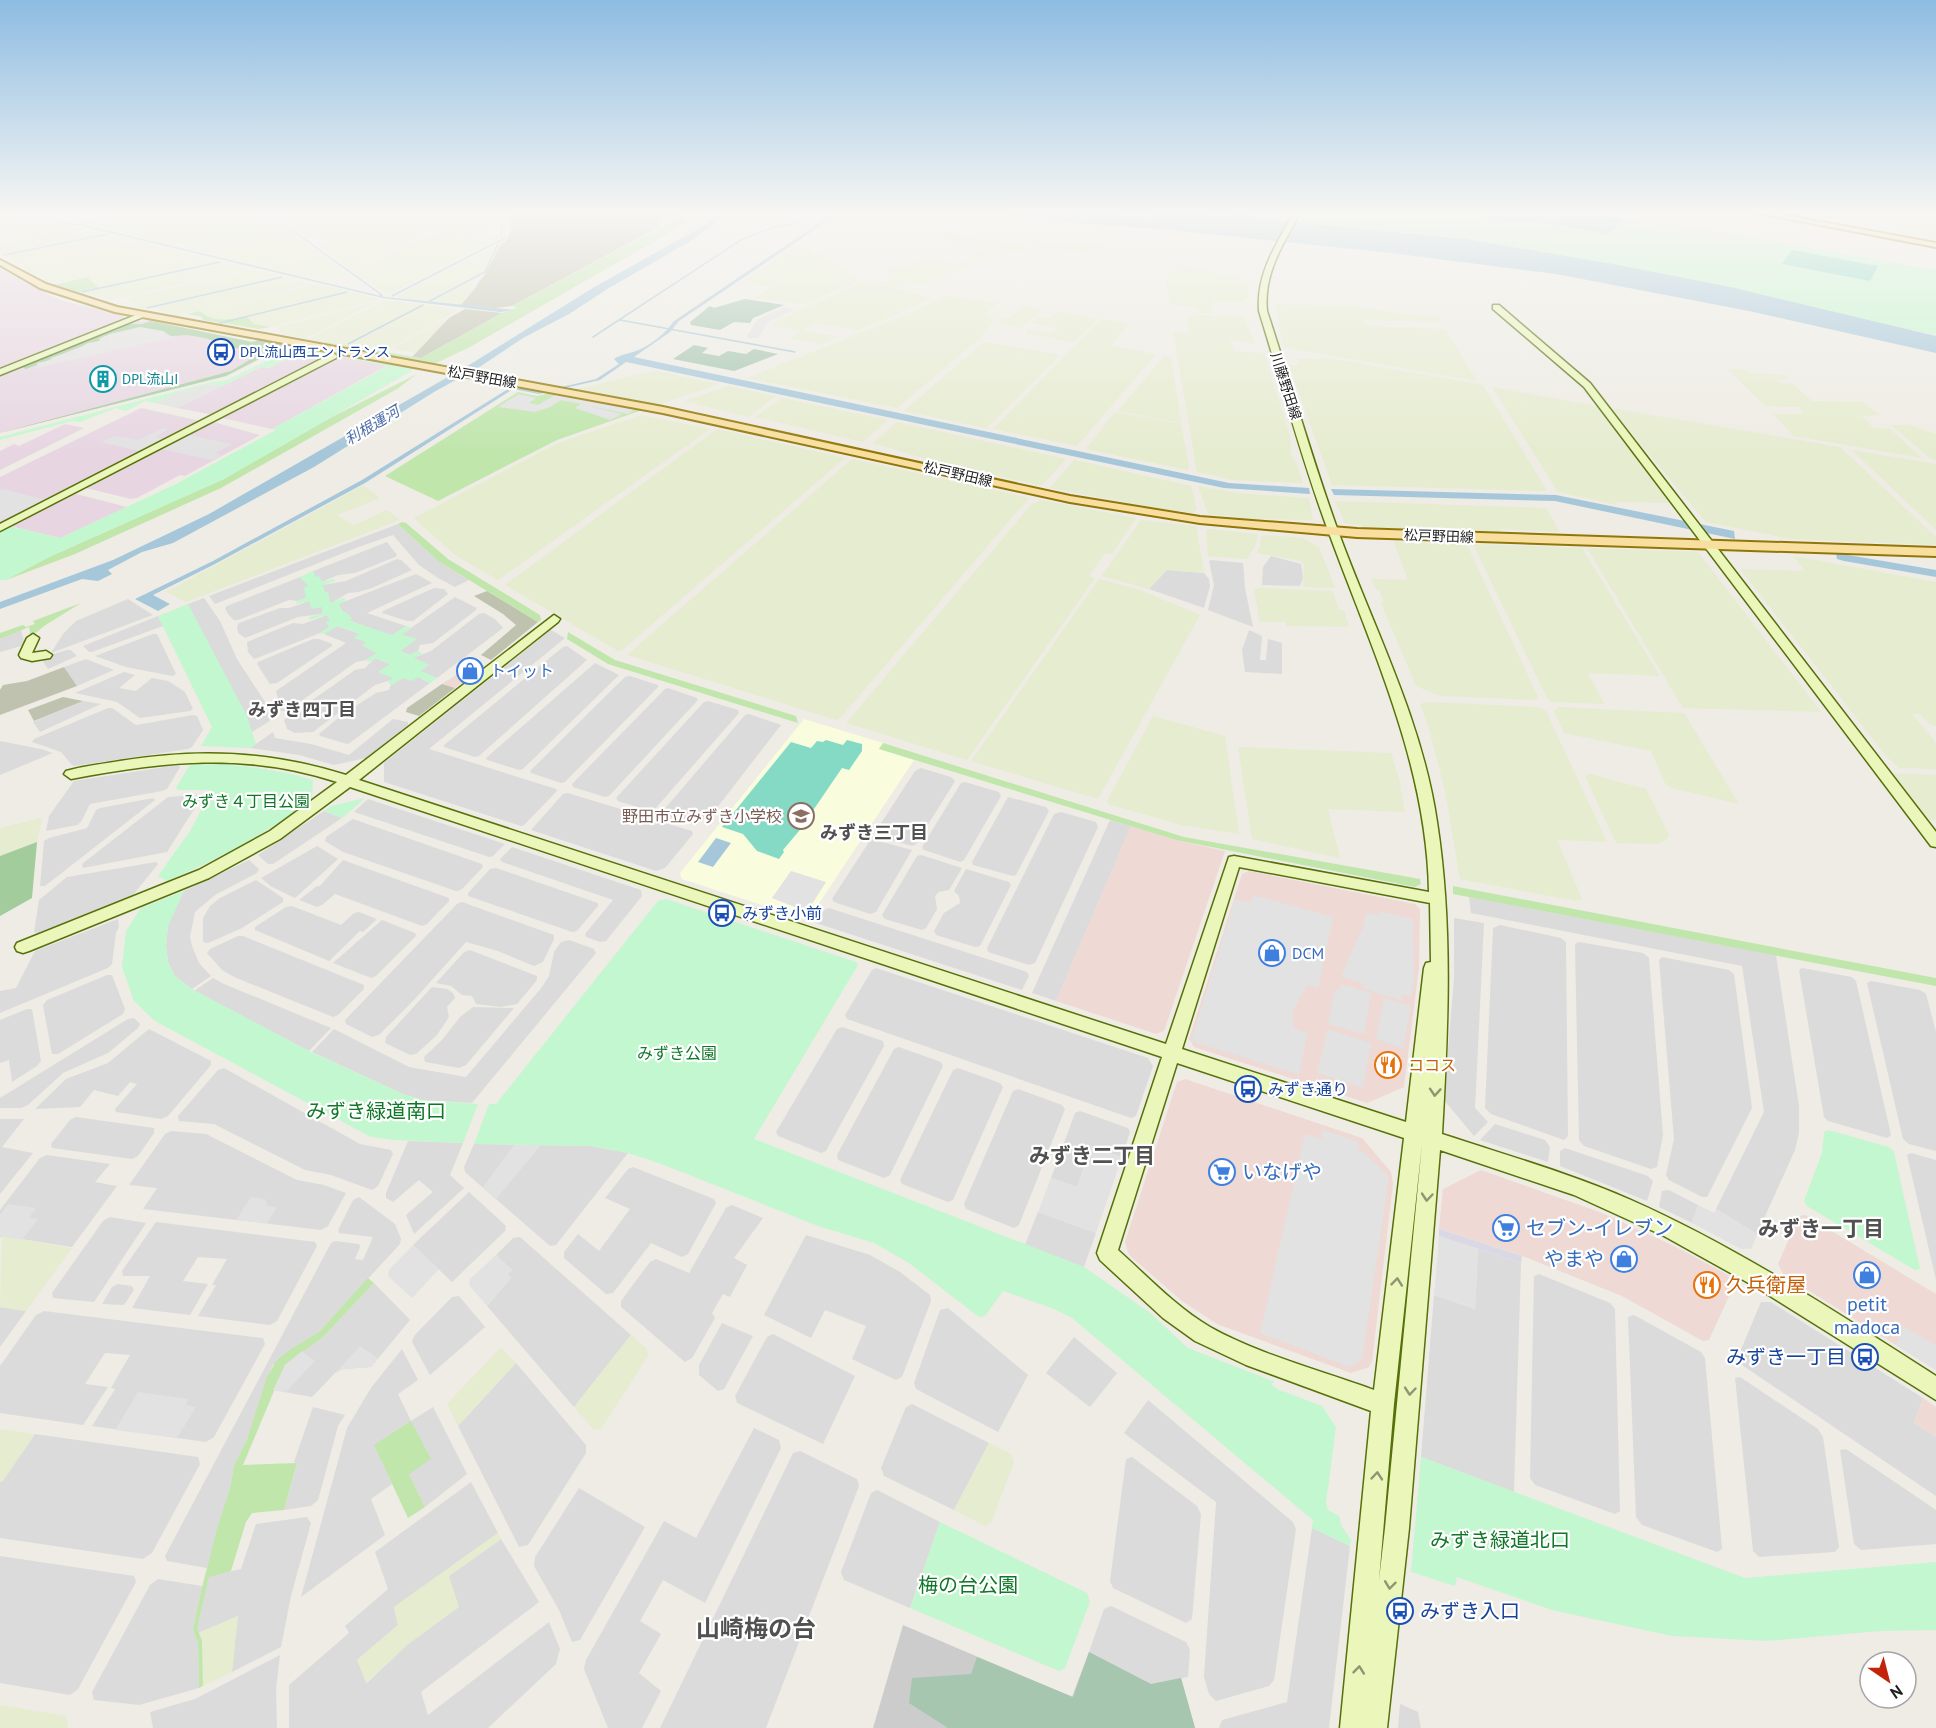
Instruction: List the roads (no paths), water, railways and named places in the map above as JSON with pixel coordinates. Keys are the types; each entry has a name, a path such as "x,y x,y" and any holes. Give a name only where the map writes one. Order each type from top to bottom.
{"main road":[{"name":"松戸野田線","path":"57,292 144,315 663,410 1132,511 1256,526 1333,531 1936,552"}],"street":[{"name":"川藤野田線","path":"1262,292 1261,304 1333,531 1392,680 1417,758 1430,821 1438,899 1440,1013 1423,1136"},
{"path":"1496,307 1587,385 1936,842"},
{"path":"0,372 144,315"},
{"path":"0,528 333,356"},
{"path":"23,947 226,863 285,828 349,781 554,619"},
{"path":"33,638 25,655 32,657 46,655"},
{"path":"71,774 149,760 210,756 277,760 349,781 1577,1187 1660,1223 1740,1265 1936,1389"},
{"path":"1383,1404 1246,1354 1202,1334 1170,1311 1107,1253 1234,861 1438,899"},
{"path":"1353,1728 1383,1404 1423,1136"},
{"path":"1374,1728 1397,1528 1423,1136"}],"water":[{"path":"356,292 385,297 514,310 500,312 383,298"},
{"name":"利根運河","path":"587,292 603,292 569,314 523,338 314,467 173,543 142,552 108,570 112,574 98,581 82,579 0,609 0,602 113,560 209,514 474,362"},
{"path":"717,292 723,292 679,321 670,332 634,357 1229,483 1309,488 1310,494 1224,488 626,362 600,380 539,394 513,389 365,483 153,595 170,604 158,611 135,599 213,561 362,480 513,386 540,392 596,379 619,364 614,359 641,349 667,330 674,321"},
{"path":"1648,292 1750,292 1936,336 1936,353 1749,311"},
{"path":"1331,489 1556,495 1734,531 1735,539 1555,501 1334,495"},
{"path":"1836,553 1936,570 1936,577 1844,561 1837,559"},
{"path":"716,838 731,843 713,867 698,862"}],"waterway":[{"path":"147,308 218,292"},
{"path":"220,323 347,292"},
{"path":"377,292 382,295 380,296"},
{"path":"392,296 400,292"},
{"path":"430,301 448,292"},
{"path":"593,337 662,292"},
{"path":"348,344 423,305"},
{"path":"620,320 795,352"}],"place":[{"name":"DPL流山西エントランス","path":"221,352"},
{"name":"DPL流山I","path":"103,379"},
{"name":"トイット","path":"470,671"},
{"name":"野田市立みずき小学校","path":"801,816"},
{"name":"みずき小前","path":"722,913"},
{"name":"DCM","path":"1272,953"},
{"name":"ココス","path":"1388,1065"},
{"name":"みずき通り","path":"1248,1089"},
{"name":"いなげや","path":"1222,1172"},
{"name":"セブン-イレブン","path":"1506,1228"},
{"name":"やまや","path":"1624,1259"},
{"name":"petit madoca","path":"1867,1275"},
{"name":"久兵衛屋","path":"1707,1285"},
{"name":"みずき一丁目","path":"1865,1357"},
{"name":"みずき入口","path":"1400,1611"}],"district":[{"name":"みずき四丁目","path":"302,709"},
{"name":"みずき三丁目","path":"874,832"},
{"name":"みずき二丁目","path":"1092,1155"},
{"name":"みずき一丁目","path":"1821,1228"},
{"name":"山崎梅の台","path":"756,1628"}],"park label":[{"name":"みずき４丁目公園","path":"246,801"},
{"name":"みずき公園","path":"677,1053"},
{"name":"みずき緑道南口","path":"376,1111"},
{"name":"みずき緑道北口","path":"1500,1540"},
{"name":"梅の台公園","path":"968,1585"}]}
